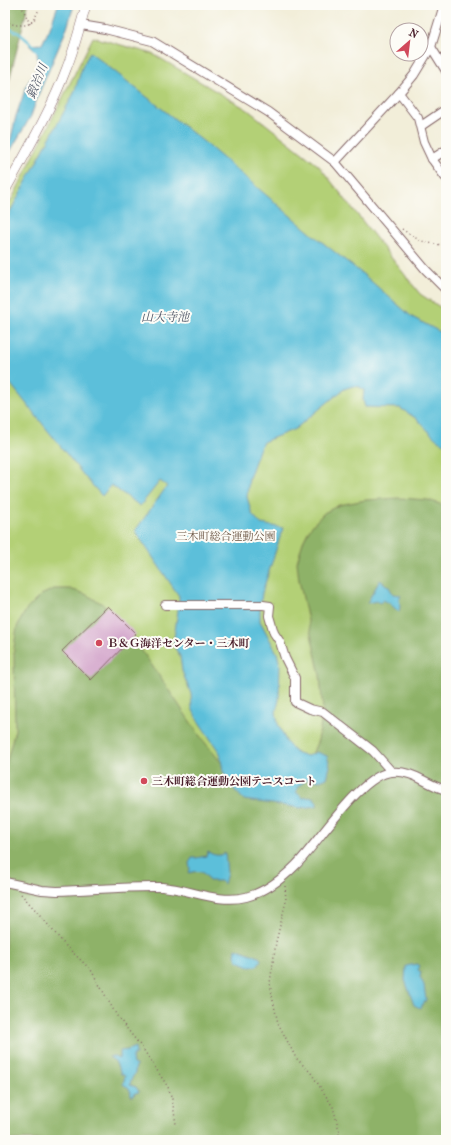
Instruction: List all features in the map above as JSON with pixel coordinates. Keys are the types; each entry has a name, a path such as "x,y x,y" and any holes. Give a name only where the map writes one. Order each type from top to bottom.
{"street":[{"path":"5,191 56,93 67,68 86,5"},
{"path":"336,162 414,75 431,47 444,5"},
{"path":"81,25 152,41 268,112 336,162 426,270 446,290"},
{"path":"431,47 446,71"},
{"path":"399,93 418,118 424,142 432,159 445,177"},
{"path":"421,126 446,109"},
{"path":"432,159 446,150"},
{"path":"165,605 270,606 269,616 274,633 280,642 285,658 295,678 296,702 310,709 322,712 373,751 391,771"},
{"path":"8,883 57,892 146,887 164,888 219,898 230,899 246,897 261,892 297,864 360,790 379,776 391,771 408,773 446,790"}],"path":[{"path":"21,5 30,24"},
{"path":"5,21 15,24 30,24 38,13 41,5"},
{"path":"402,228 428,244 446,245"},
{"path":"284,875 286,901 276,942 270,983 273,1001 278,1023 296,1058 311,1073 333,1107 339,1130 339,1140"},
{"path":"8,883 39,914 65,946 90,970 117,1016 143,1049 168,1088 172,1099 176,1124"}],"green space":[{"path":"5,5 28,5 5,97"},
{"name":"三木町総合運動公園","path":"93,37 153,54 248,110 319,166 420,294 446,311 446,769 5,869 5,209 13,197"},
{"path":"399,498 428,500 446,506 446,1140 5,1140 5,768 15,730 14,648 17,627 26,610 41,595 54,589 70,589 85,594 101,603 121,620 202,739 220,761 243,777 308,764 318,740 323,712 320,675 299,580 297,562 303,542 310,528 324,513 339,505 366,500"}],"water":[{"name":"鍛冶川","path":"58,5 74,5 67,28 39,93 31,116 5,160 5,152 11,138 16,116 27,84 35,72 38,61 37,53 29,45 42,44 50,28"},
{"name":"山大寺池","path":"90,52 204,142 313,235 364,275 412,317 446,335 446,445 435,438 417,419 400,408 365,407 363,400 364,390 360,387 353,386 344,389 295,429 263,442 249,478 247,497 252,514 261,524 283,528 262,593 260,621 277,653 280,665 279,700 276,712 278,724 287,743 295,752 307,756 317,752 327,756 330,766 327,778 320,781 308,779 300,785 296,792 303,798 313,797 317,802 317,806 301,808 244,800 231,786 223,771 220,753 197,719 192,708 191,694 182,671 180,656 173,645 179,596 135,531 167,486 160,481 140,506 111,485 102,496 5,377 5,221 74,93 83,65"},
{"path":"380,580 389,587 393,594 401,595 399,599 399,612 383,600 380,603 377,601 367,603"},
{"path":"208,852 216,855 225,853 227,873 224,884 221,881 209,881 201,872 189,873 189,863 192,858 206,856"},
{"path":"236,948 259,957 261,960 257,966 249,966 238,961 235,956"},
{"path":"416,964 420,966 418,970 421,972 420,977 424,985 426,1000 420,1008 414,1005 405,980 406,966"},
{"path":"135,1047 136,1054 134,1054 132,1058 133,1064 136,1065 135,1073 130,1085 136,1087 139,1092 135,1093 134,1096 131,1096 130,1090 123,1084 125,1076 121,1074 115,1061 109,1057 113,1056 118,1059 120,1057 120,1051"}],"building":[{"name":"Ｂ＆Ｇ海洋センター・三木町","path":"108,606 136,634 91,680 62,651"}],"waterway":[{"path":"5,26 19,33 34,46"}],"place":[{"name":"Ｂ＆Ｇ海洋センター・三木町","path":"99,643"},
{"name":"三木町総合運動公園テニスコート","path":"144,781"}]}
